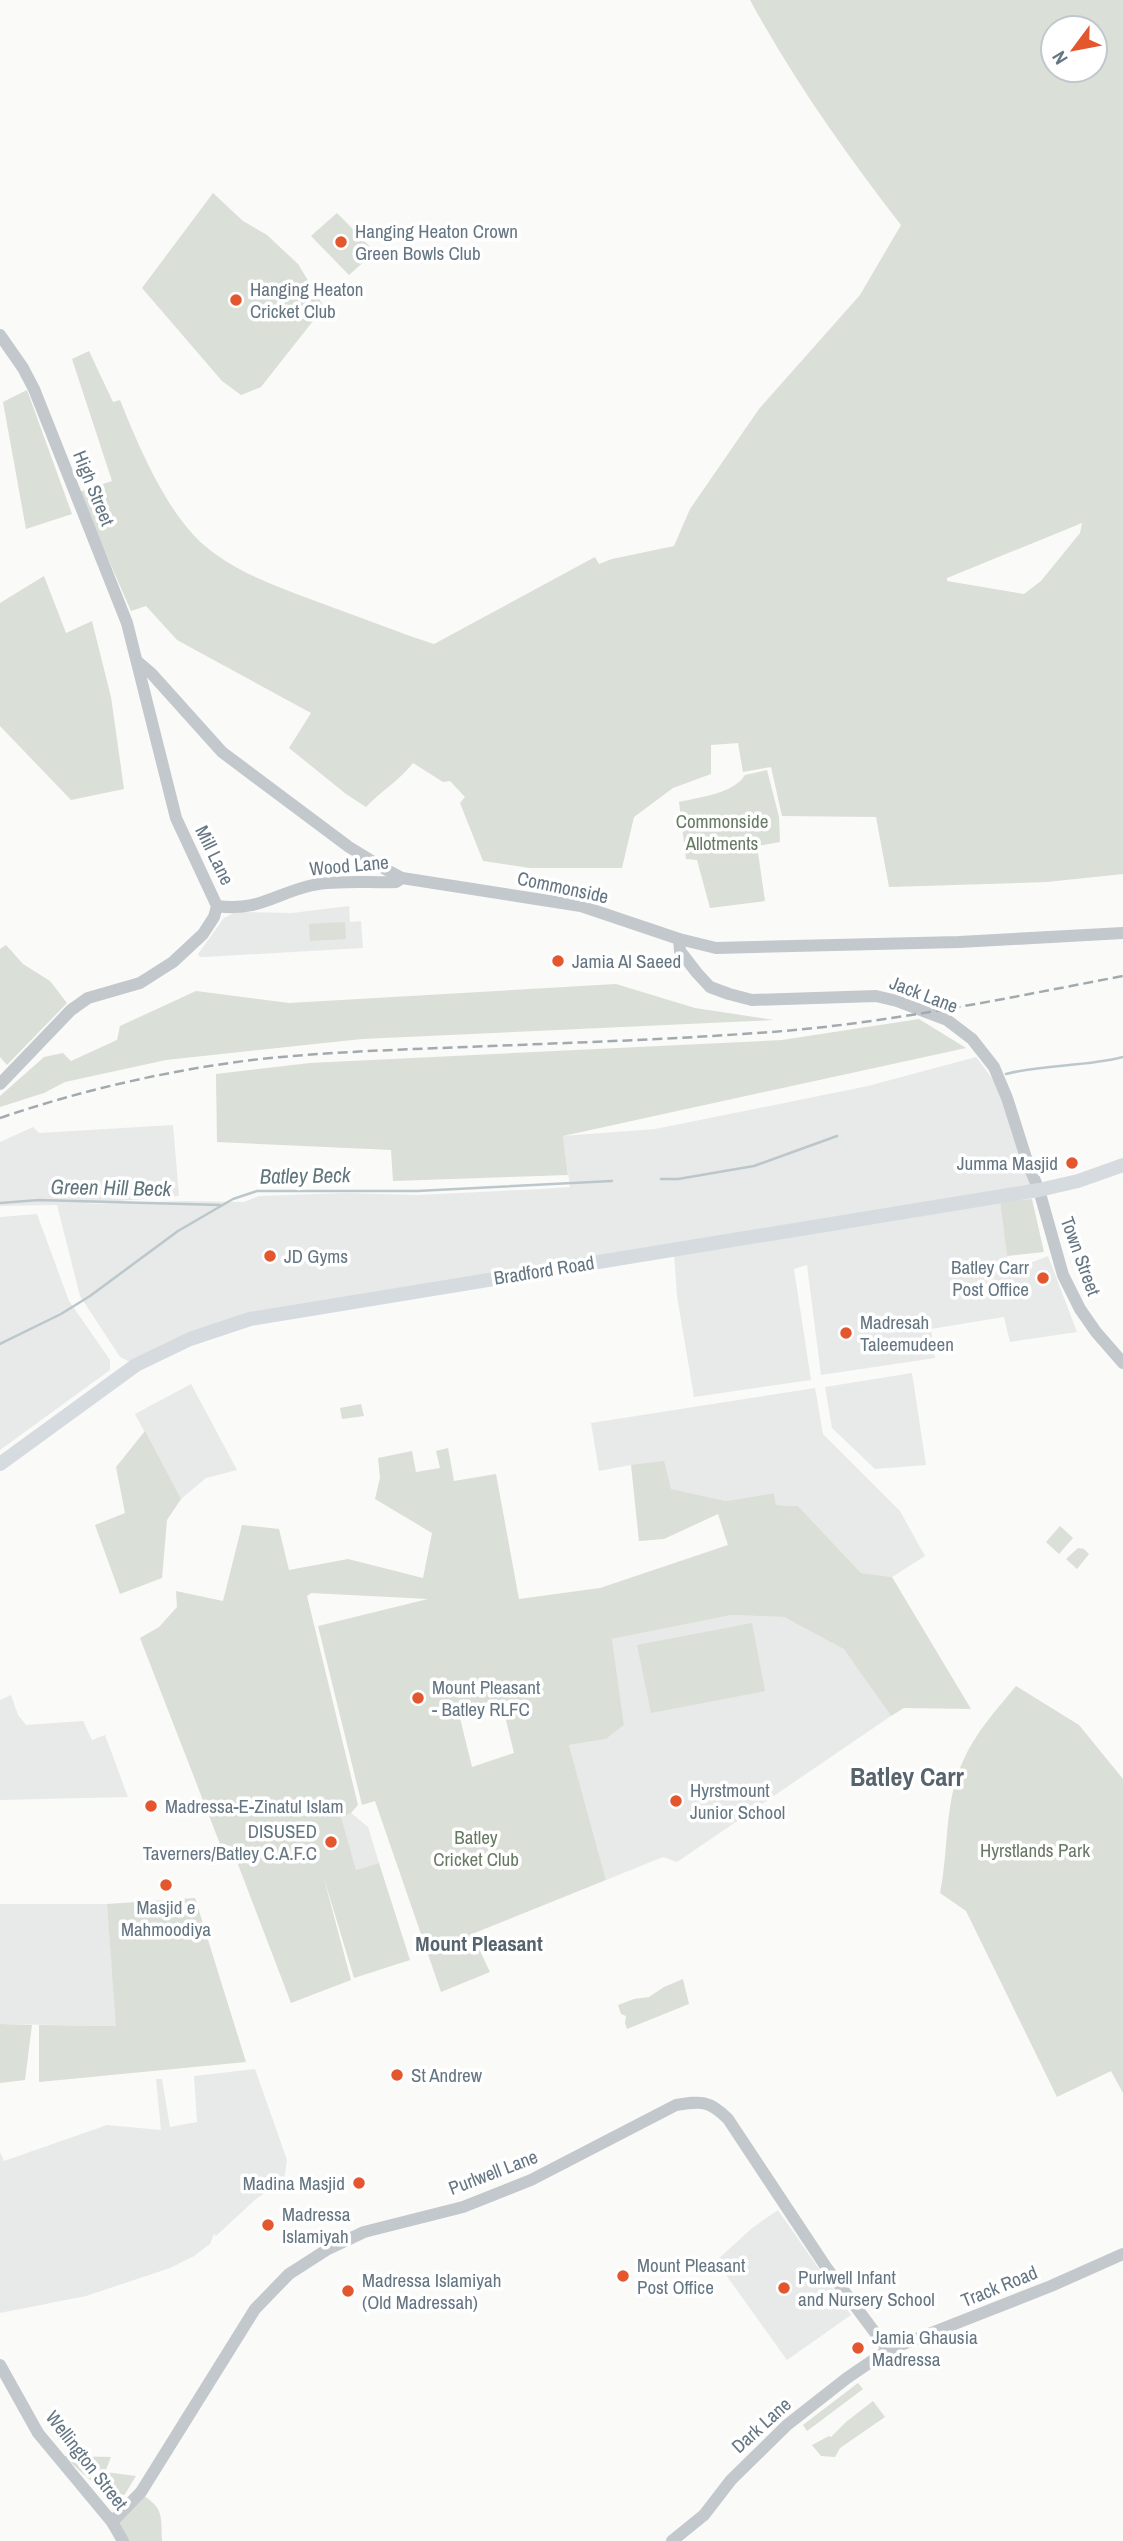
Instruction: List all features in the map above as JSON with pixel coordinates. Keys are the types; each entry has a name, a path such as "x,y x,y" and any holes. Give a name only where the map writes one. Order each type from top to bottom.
{"main road":[{"name":"Bradford Road","path":"0,1464 136,1366 190,1339 250,1319 1039,1189 1078,1181 1123,1165"}],"street":[{"name":"High Street","path":"0,335 34,389 127,623 138,662"},
{"name":"Commonside","path":"138,662 222,752 349,847 402,878 581,906 678,939 716,948 1055,938 1123,933"},
{"name":"Mill Lane","path":"0,1084 71,1010 88,998 140,983 173,962 203,934 214,917 217,906 176,818 138,671 138,662"},
{"name":"Wood Lane","path":"217,906 236,908 270,902 292,891 316,884 396,882 402,878"},
{"name":"Jack Lane","path":"678,939 680,951 697,974 710,986 729,994 752,1000 876,996 947,1020 972,1039 994,1067 1039,1189"},
{"name":"Town Street","path":"1039,1189 1054,1248 1080,1309 1123,1363"},
{"name":"Purlwell Lane","path":"112,2522 141,2492 244,2325 270,2292 289,2274 346,2239 428,2214 463,2207 531,2180 676,2105 699,2101 716,2107 728,2119 826,2267 888,2350"},
{"name":"Track Road","path":"888,2350 1051,2286 1123,2254"},
{"name":"Dark Lane","path":"672,2541 704,2515 731,2480 787,2425 846,2378 888,2350"},
{"name":"Wellington Street","path":"0,2365 38,2432 112,2522 123,2541"}],"shaded area":[{"path":"349,906 350,922 361,921 363,948 205,957 198,954 224,918 236,912 292,913"},
{"path":"976,1057 1007,1098 1039,1190 325,1306 190,1339 136,1365 120,1357 80,1296 57,1205 0,1206 0,1142 33,1127 39,1133 173,1125 179,1196 85,1204 244,1202 259,1196 346,1193 418,1195 570,1187 563,1136 655,1129 868,1086"},
{"path":"1000,1201 1007,1256 1012,1270 1048,1256 1077,1332 1010,1342 1004,1317 931,1329 935,1358 821,1375 807,1265 794,1269 811,1380 694,1397 677,1296 674,1254"},
{"path":"37,1214 69,1301 110,1360 110,1370 0,1450 0,1217"},
{"path":"912,1373 926,1465 875,1469 832,1428 825,1387"},
{"path":"191,1384 237,1470 206,1478 181,1499 135,1414"},
{"path":"815,1388 823,1434 900,1511 925,1556 892,1577 861,1573 798,1506 776,1505 774,1493 726,1501 670,1489 631,1465 599,1471 591,1423"},
{"name":"Hyrstmount Junior School","path":"732,1615 784,1617 844,1648 891,1716 677,1862 663,1857 606,1880 569,1745 606,1739 624,1725 612,1639"},
{"path":"11,1695 18,1715 26,1725 83,1721 92,1740 105,1735 128,1797 0,1800 0,1700"},
{"path":"351,1813 368,1827 379,1863 356,1870 340,1817"},
{"path":"0,1904 107,1904 117,2026 0,2024"},
{"path":"255,2069 287,2160 284,2180 256,2199 216,2236 214,2234 210,2244 170,2268 86,2296 0,2313 0,2152 4,2161 107,2125 161,2130 156,2079 162,2079 170,2127 197,2122 194,2076"},
{"name":"Purlwell Infant and Nursery School","path":"778,2210 851,2315 787,2360 716,2261 752,2228"}],"green space":[{"path":"750,0 1123,0 1123,874 1047,882 889,887 876,817 782,816 771,767 743,772 738,743 711,745 711,774 673,788 634,817 622,868 530,868 483,861 460,803 465,797 450,781 443,782 413,763 366,807 289,748 311,713 177,640 146,606 131,611 79,492 112,481 72,359 89,351 113,402 120,400 166,498 205,546 242,571 269,583 434,644 595,557 599,564 674,546 690,509 759,409 860,295 901,225 821,116","holes":["1082,523 1080,533 1041,581 1024,594 947,581 947,578"]},
{"name":"Hanging Heaton Cricket Club","path":"213,193 243,221 267,235 298,264 324,307 261,387 241,395 222,381 142,288"},
{"name":"Hanging Heaton Crown Green Bowls Club","path":"337,213 375,252 349,275 311,236"},
{"path":"27,390 72,514 26,529 3,402"},
{"path":"44,576 66,633 92,621 111,697 124,789 71,800 0,726 0,603"},
{"name":"Commonside Allotments","path":"767,770 779,817 780,842 757,846 765,901 710,908 697,860 686,859 679,802 724,791 733,787 745,775"},
{"path":"345,922 346,939 310,941 309,924"},
{"path":"6,945 23,964 50,981 67,1003 7,1065 0,1057 0,949"},
{"path":"616,984 695,1008 774,1020 362,1039 166,1060 65,1082 44,1093 0,1107 0,1096 44,1057 63,1053 71,1061 117,1040 120,1026 196,991 289,1003"},
{"path":"919,1019 966,1048 563,1136 568,1175 393,1181 391,1150 217,1142 216,1074 310,1063 782,1040"},
{"path":"1032,1199 1044,1252 1007,1256 1000,1201"},
{"path":"361,1404 364,1416 342,1419 340,1408"},
{"path":"145,1431 181,1499 167,1520 162,1578 120,1594 95,1525 125,1513 116,1467"},
{"name":"Batley Cricket Club","path":"448,1448 454,1481 496,1474 519,1599 600,1588 728,1545 718,1514 664,1539 639,1541 631,1465 664,1461 671,1489 726,1501 774,1493 776,1505 798,1506 861,1573 892,1577 971,1709 904,1708 891,1716 844,1649 784,1617 732,1615 612,1639 624,1725 606,1739 569,1745 606,1880 472,1934 490,1972 441,1992 375,1801 362,1805 318,1626 428,1599 311,1593 307,1596 358,1805 351,1813 341,1817 356,1870 379,1863 410,1960 354,1978 323,1875 351,1980 291,2003 231,1846 220,1844 140,1638 159,1627 177,1607 176,1591 223,1601 242,1525 279,1529 289,1570 348,1559 423,1578 432,1533 375,1499 380,1478 378,1458 412,1451 416,1472 440,1468 436,1451","holes":["502,1704 514,1753 472,1767 459,1714"]},
{"path":"1060,1526 1073,1538 1059,1554 1046,1542"},
{"path":"1078,1548 1089,1554 1077,1569 1066,1559"},
{"path":"752,1623 765,1691 651,1713 637,1645"},
{"name":"Hyrstlands Park","path":"1016,1686 1079,1725 1123,1779 1123,2093 1111,2071 1057,2097 966,1911 940,1893 950,1809 957,1777 974,1741"},
{"path":"195,1898 246,2062 39,2082 39,2025 116,2026 107,1904"},
{"path":"683,1979 689,2004 627,2029 626,2016 621,2014 618,2005 649,1997"},
{"path":"0,2024 32,2025 25,2080 0,2083"},
{"path":"858,2383 863,2389 807,2431 803,2425"},
{"path":"873,2401 885,2417 840,2448 835,2457 821,2456 812,2445 831,2437"},
{"path":"63,2456 111,2457 105,2472 136,2476 125,2494 114,2501"},
{"path":"141,2494 154,2504 160,2513 162,2541 125,2541 115,2523"}],"waterway":[{"path":"1006,1074 1123,1057"},
{"name":"Batley Beck","path":"661,1179 678,1179 754,1166 837,1136"},
{"name":"Batley Beck","path":"0,1344 61,1314 90,1296 178,1231 233,1199 257,1191 417,1191 612,1181"},
{"name":"Green Hill Beck","path":"0,1203 39,1200 220,1205"}],"railway":[{"path":"0,1118 120,1084 244,1061 300,1055 803,1029 941,1010 1123,976"}],"place":[{"name":"Hanging Heaton Crown Green Bowls Club","path":"341,242"},
{"name":"Hanging Heaton Cricket Club","path":"236,300"},
{"name":"Jamia Al Saeed","path":"558,961"},
{"name":"Jumma Masjid","path":"1072,1163"},
{"name":"JD Gyms","path":"270,1256"},
{"name":"Batley Carr Post Office","path":"1043,1278"},
{"name":"Madresah Taleemudeen","path":"846,1333"},
{"name":"Mount Pleasant - Batley RLFC","path":"418,1698"},
{"name":"Hyrstmount Junior School","path":"676,1801"},
{"name":"Madressa-E-Zinatul Islam","path":"151,1806"},
{"name":"DISUSED Taverners/Batley C.A.F.C","path":"331,1842"},
{"name":"Masjid e Mahmoodiya","path":"166,1885"},
{"name":"St Andrew","path":"397,2075"},
{"name":"Madina Masjid","path":"359,2183"},
{"name":"Madressa Islamiyah","path":"268,2225"},
{"name":"Mount Pleasant Post Office","path":"623,2276"},
{"name":"Purlwell Infant and Nursery School","path":"784,2288"},
{"name":"Madressa Islamiyah (Old Madressah)","path":"348,2291"},
{"name":"Jamia Ghausia Madressa","path":"858,2348"}],"district":[{"name":"Batley Carr","path":"907,1777"},
{"name":"Mount Pleasant","path":"479,1944"}]}
